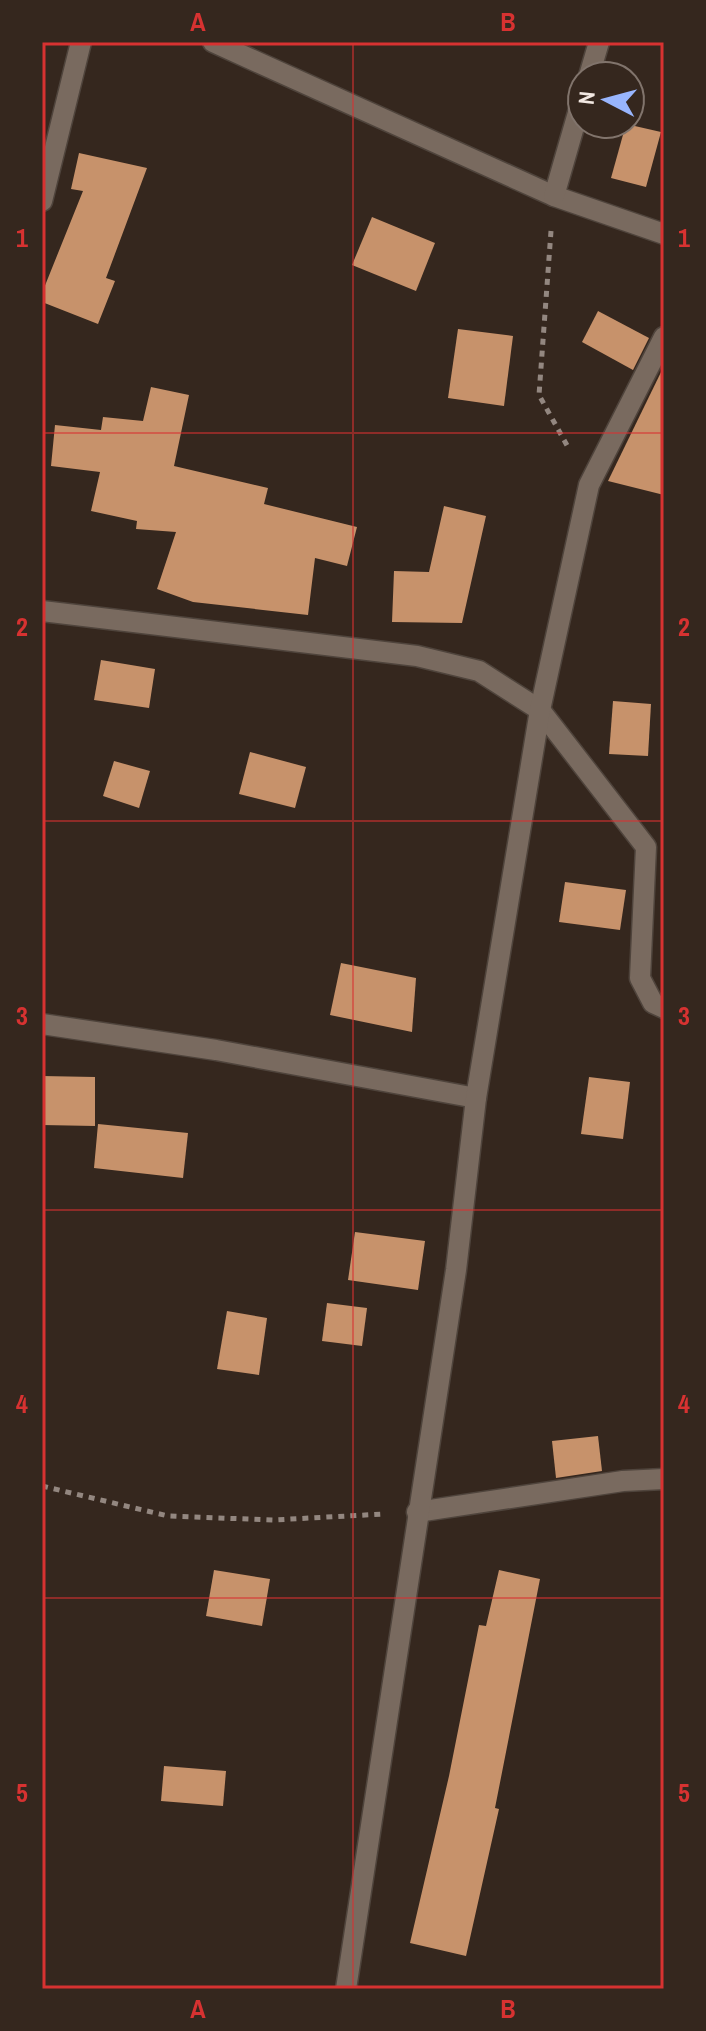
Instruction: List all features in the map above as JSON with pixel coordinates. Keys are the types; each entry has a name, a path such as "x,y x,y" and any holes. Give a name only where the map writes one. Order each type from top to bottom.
{"street":[{"path":"42,201 81,42"},
{"path":"213,42 554,196 664,234"},
{"path":"554,196 570,140"},
{"path":"346,1989 456,1270 476,1098 540,710 589,485 664,337"},
{"path":"42,611 417,656 479,671 540,710 646,847 640,978 653,1003 664,1008"},
{"path":"42,1024 216,1050 476,1098"},
{"path":"417,1512 623,1481 664,1479"}],"path":[{"path":"554,196 539,395 589,485"},
{"path":"42,1486 168,1516 273,1520 417,1512"}],"building":[{"path":"646,129 661,132 646,187 611,178 622,140 646,140"},
{"path":"79,153 147,168 106,278 115,281 98,324 42,302 42,293 83,191 71,189"},
{"path":"372,217 435,243 416,291 352,265"},
{"path":"598,311 649,338 633,370 582,342"},
{"path":"458,329 513,336 504,406 448,398"},
{"path":"664,366 664,495 608,481"},
{"path":"151,387 189,395 174,466 268,488 264,504 357,527 347,566 315,558 308,615 193,602 157,589 176,532 136,529 137,521 91,511 100,472 51,466 55,425 101,430 103,417 143,421"},
{"path":"444,506 486,516 462,623 392,622 394,571 429,572"},
{"path":"101,660 155,669 149,708 94,700"},
{"path":"613,701 651,704 648,756 609,754"},
{"path":"250,752 306,767 295,808 239,794"},
{"path":"114,761 150,771 139,808 103,796"},
{"path":"565,882 626,890 620,930 559,922"},
{"path":"341,963 416,978 412,1032 330,1015"},
{"path":"42,1076 95,1077 95,1126 42,1125"},
{"path":"589,1077 630,1082 623,1139 581,1134"},
{"path":"98,1124 188,1133 183,1178 94,1168"},
{"path":"355,1232 425,1241 418,1290 348,1280"},
{"path":"327,1303 367,1308 362,1346 322,1341"},
{"path":"227,1311 267,1318 259,1375 217,1369"},
{"path":"598,1436 602,1471 556,1478 552,1441"},
{"path":"214,1570 270,1579 262,1626 206,1616"},
{"path":"499,1570 540,1579 495,1808 499,1809 466,1956 410,1943 449,1776 479,1625 486,1626"},
{"path":"164,1766 226,1771 223,1806 161,1801"}]}
